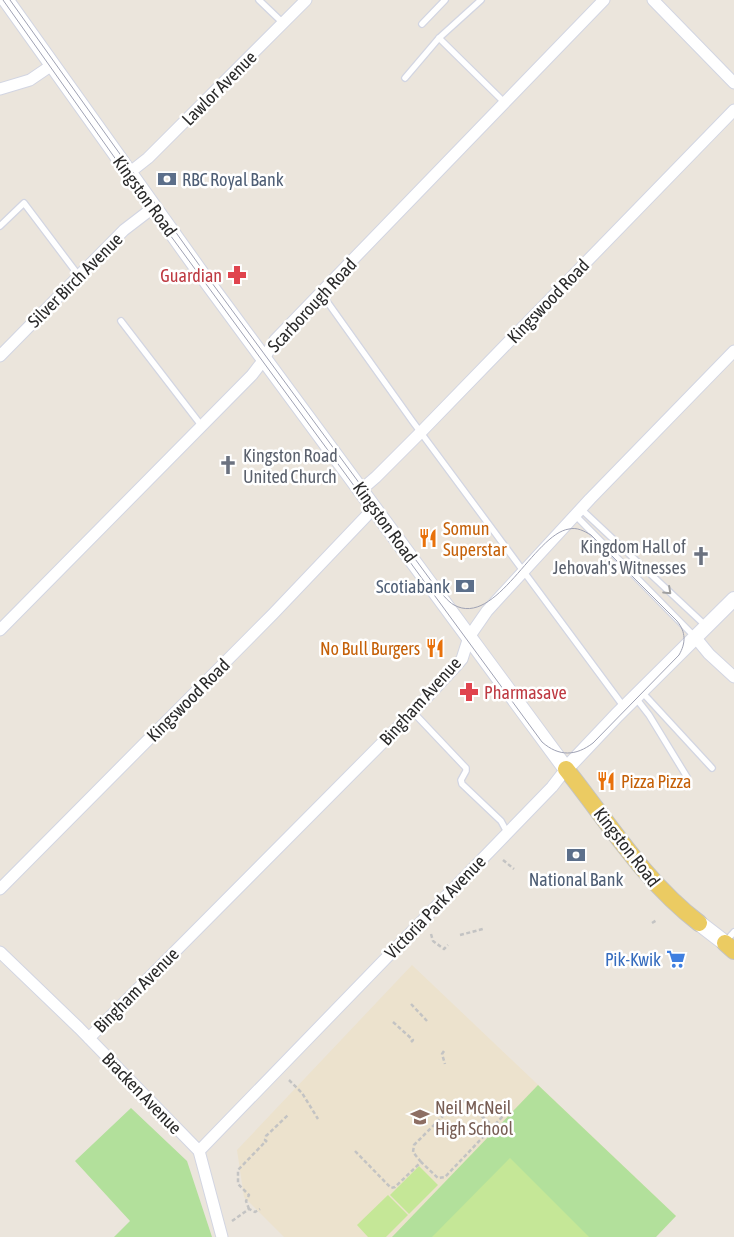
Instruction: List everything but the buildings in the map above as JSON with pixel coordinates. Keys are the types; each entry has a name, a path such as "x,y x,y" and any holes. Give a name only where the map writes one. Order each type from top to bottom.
{"main road":[{"name":"Kingston Road","path":"6,0 264,358 629,852 662,891 682,910 699,923 731,942"}],"street":[{"name":"Lawlor Avenue","path":"129,173 148,158 306,0"},
{"name":"Scarborough Road","path":"0,630 200,425 252,375 275,340 604,0"},
{"path":"652,0 734,83"},
{"path":"0,89 30,80 52,65"},
{"name":"Kingswood Road","path":"361,490 421,432 734,110"},
{"name":"Silver Birch Avenue","path":"0,356 124,230 154,207"},
{"name":"Bingham Avenue","path":"89,1038 456,666 462,659 469,637 487,611 734,351"},
{"name":"Kingswood Road","path":"0,890 293,593 374,508"},
{"name":"Victoria Park Avenue","path":"199,1151 552,787 566,769 624,707 734,599"},
{"path":"695,637 709,654 734,677"},
{"name":"Bracken Avenue","path":"0,952 89,1038 199,1151"},
{"path":"199,1151 222,1237"}],"lane":[{"path":"259,0 283,23"},
{"path":"422,24 444,0"},
{"path":"405,78 439,38 481,0"},
{"path":"439,38 505,103"},
{"path":"0,226 24,203 78,276"},
{"path":"321,293 624,707"},
{"path":"121,321 200,425"},
{"path":"579,513 706,626"},
{"path":"579,513 695,637"},
{"path":"638,694 712,768"},
{"path":"638,694 687,777"},
{"path":"412,712 466,768 461,780 462,784 501,821 507,832"}],"path":[{"path":"503,860 514,869"},
{"path":"652,923 657,920"},
{"path":"460,935 483,929"},
{"path":"431,934 433,941 444,949 448,945"},
{"path":"411,1004 427,1021"},
{"path":"393,1022 413,1040 411,1042"},
{"path":"444,1052 442,1054 445,1064"},
{"path":"289,1080 302,1093 318,1119"},
{"path":"493,1126 464,1101 454,1105 414,1145 413,1152 438,1178 445,1177 504,1115 503,1107"},
{"path":"260,1209 255,1212 249,1209 246,1201 248,1195 238,1184 238,1170 266,1142 266,1136 288,1116"},
{"path":"355,1151 391,1188 395,1187 421,1162"},
{"path":"232,1222 249,1209"}],"shaded area":[{"name":"Neil McNeil High School","path":"412,965 676,1216 656,1237 284,1237 244,1197 237,1150"}],"green space":[{"path":"538,1085 676,1216 656,1237 392,1237"},
{"path":"131,1108 187,1161 212,1237 114,1237 130,1221 75,1161"},
{"path":"510,1158 589,1237 432,1237"},
{"path":"419,1166 438,1185 409,1214 390,1195"},
{"path":"388,1195 408,1215 386,1237 368,1237 357,1225"}],"tram line":[{"path":"3,0 151,209 542,742 555,750 568,753 580,750 593,743 679,655 684,638 682,629 677,621 591,535 575,529 569,529 556,535 542,546 514,578 485,604 470,609 454,605 449,601 435,586 212,283 10,0"}],"place":[{"name":"RBC Royal Bank","path":"167,179"},
{"name":"Guardian","path":"237,275"},
{"name":"Kingston Road United Church","path":"228,465"},
{"name":"Somun Superstar","path":"428,538"},
{"name":"Kingdom Hall of Jehovah's Witnesses","path":"701,556"},
{"name":"Scotiabank","path":"465,586"},
{"name":"No Bull Burgers","path":"435,648"},
{"name":"Pharmasave","path":"469,692"},
{"name":"Pizza Pizza","path":"606,781"},
{"name":"National Bank","path":"576,855"},
{"name":"Pik-Kwik","path":"676,959"},
{"name":"Neil McNeil High School","path":"420,1117"}]}
